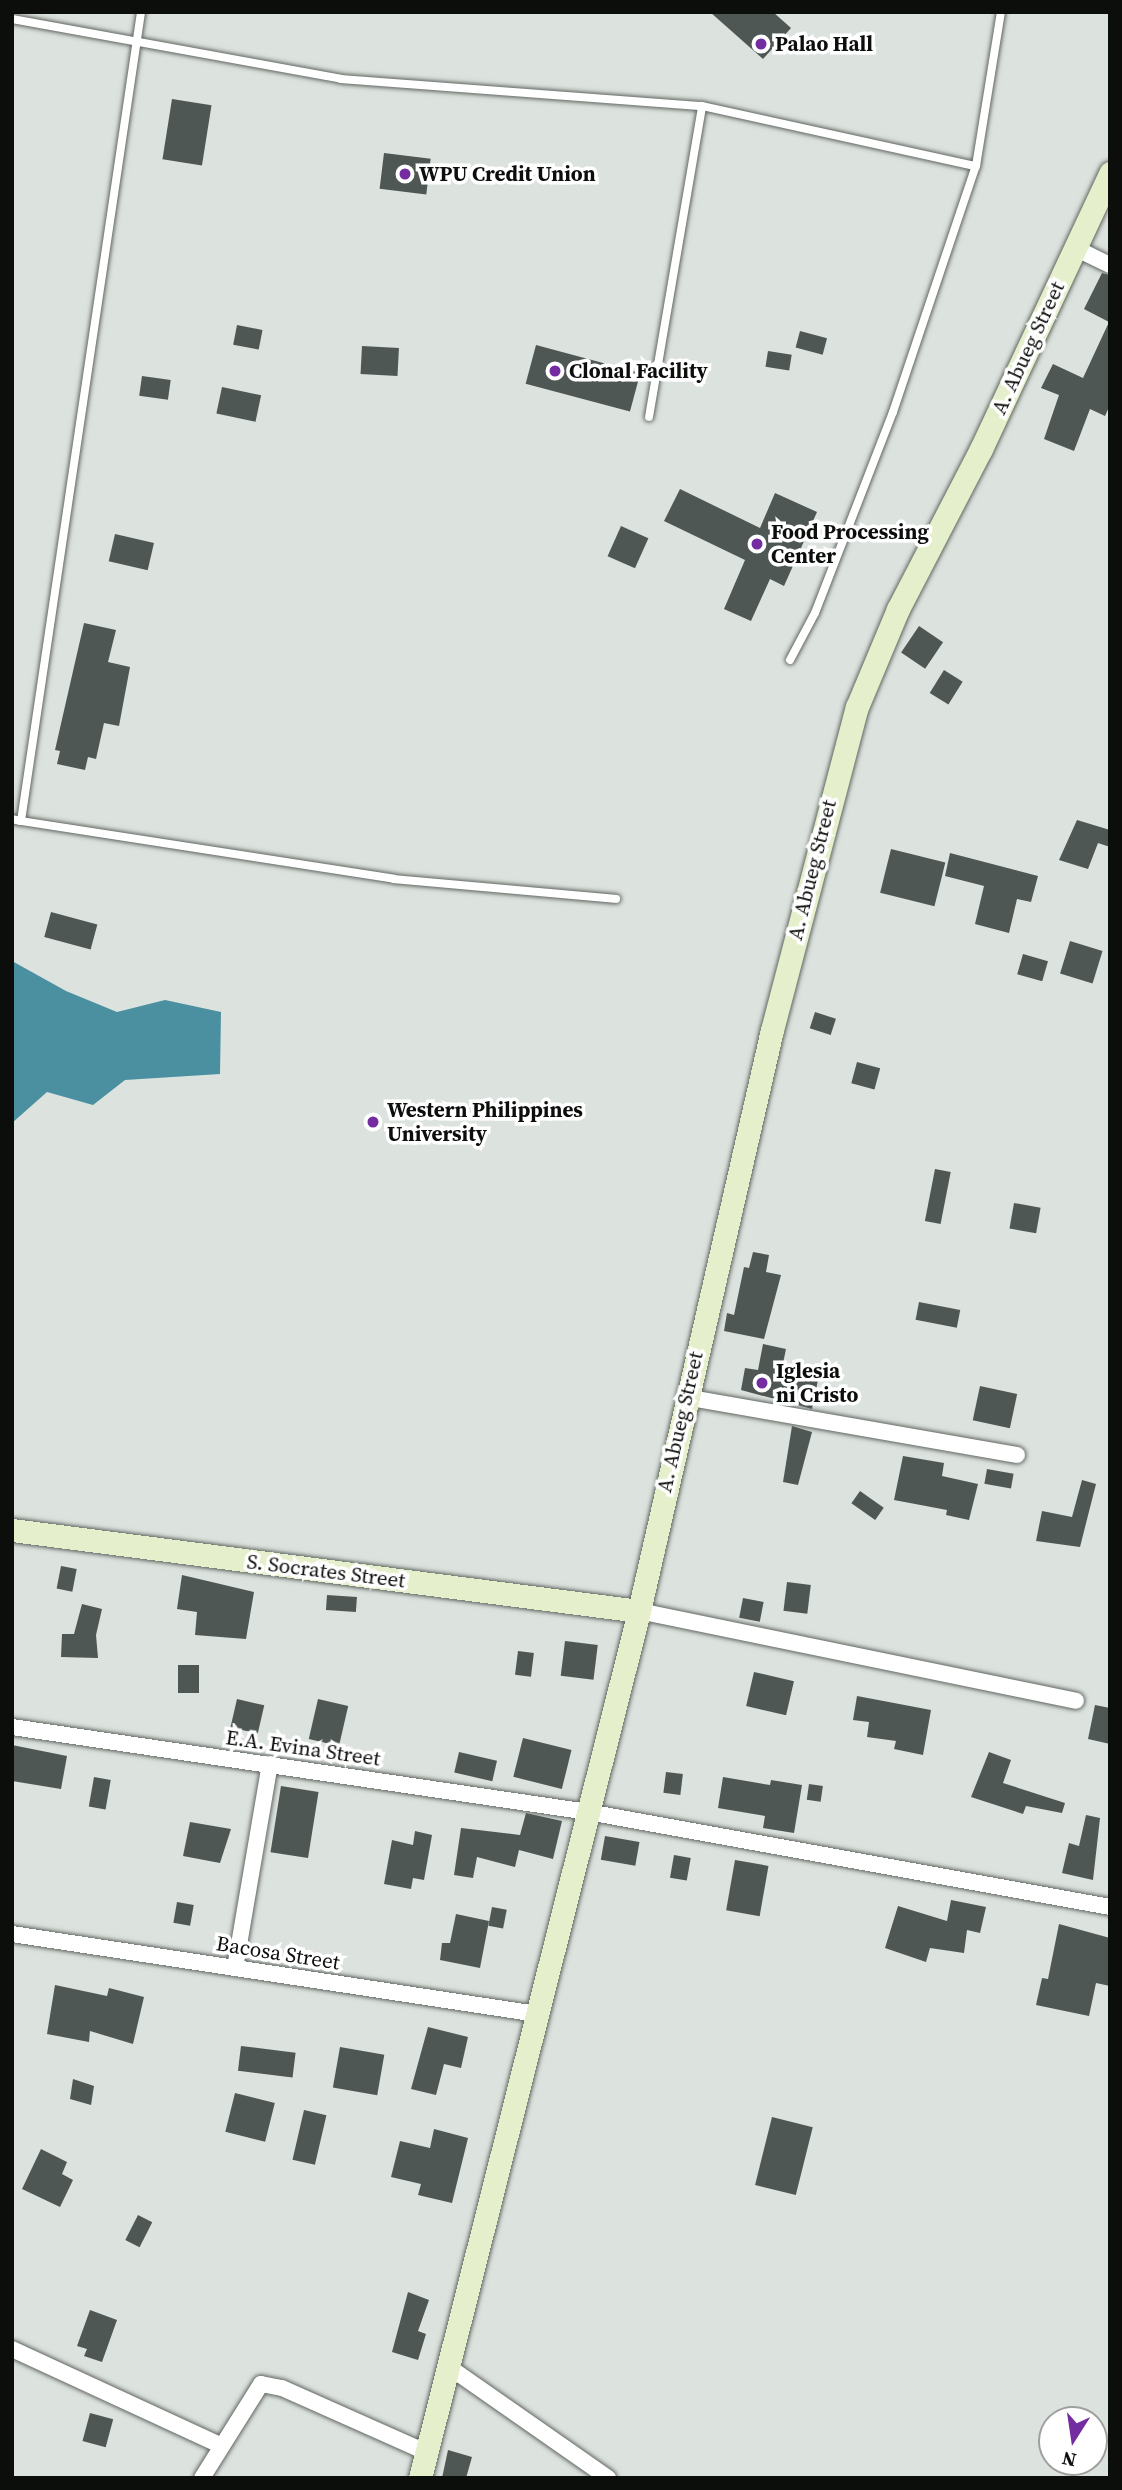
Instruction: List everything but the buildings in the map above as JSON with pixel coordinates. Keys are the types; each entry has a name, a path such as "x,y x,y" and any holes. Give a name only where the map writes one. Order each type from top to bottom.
{"street":[{"name":"A. Abueg Street","path":"420,2478 639,1611 685,1396 825,817 861,696 898,609 981,449 1110,173"},
{"path":"1075,248 1110,265"},
{"path":"685,1396 1017,1455"},
{"name":"S. Socrates Street","path":"12,1530 639,1611"},
{"path":"639,1611 1076,1701"},
{"name":"E.A. Evina Street","path":"12,1727 588,1812 1110,1906"},
{"path":"236,1968 270,1764"},
{"name":"Bacosa Street","path":"12,1934 537,2014"},
{"path":"12,2349 220,2445"},
{"path":"449,2367 608,2478"},
{"path":"202,2478 255,2388 269,2384 426,2452"}],"lane":[{"path":"141,12 16,820 394,879 617,899"},
{"path":"790,660 815,613 893,412 976,166 1001,12"},
{"path":"12,19 341,79 702,106 976,166"},
{"path":"649,417 702,106"}],"water":[{"path":"12,961 66,991 117,1012 165,1000 221,1012 220,1074 125,1080 93,1105 47,1092 12,1123"}],"place":[{"name":"Palao Hall","path":"761,44"},
{"name":"WPU Credit Union","path":"405,174"},
{"name":"Clonal Facility","path":"555,371"},
{"name":"Food Processing Center","path":"757,544"},
{"name":"Western Philippines University","path":"373,1122"},
{"name":"Iglesia ni Cristo","path":"762,1383"}]}
